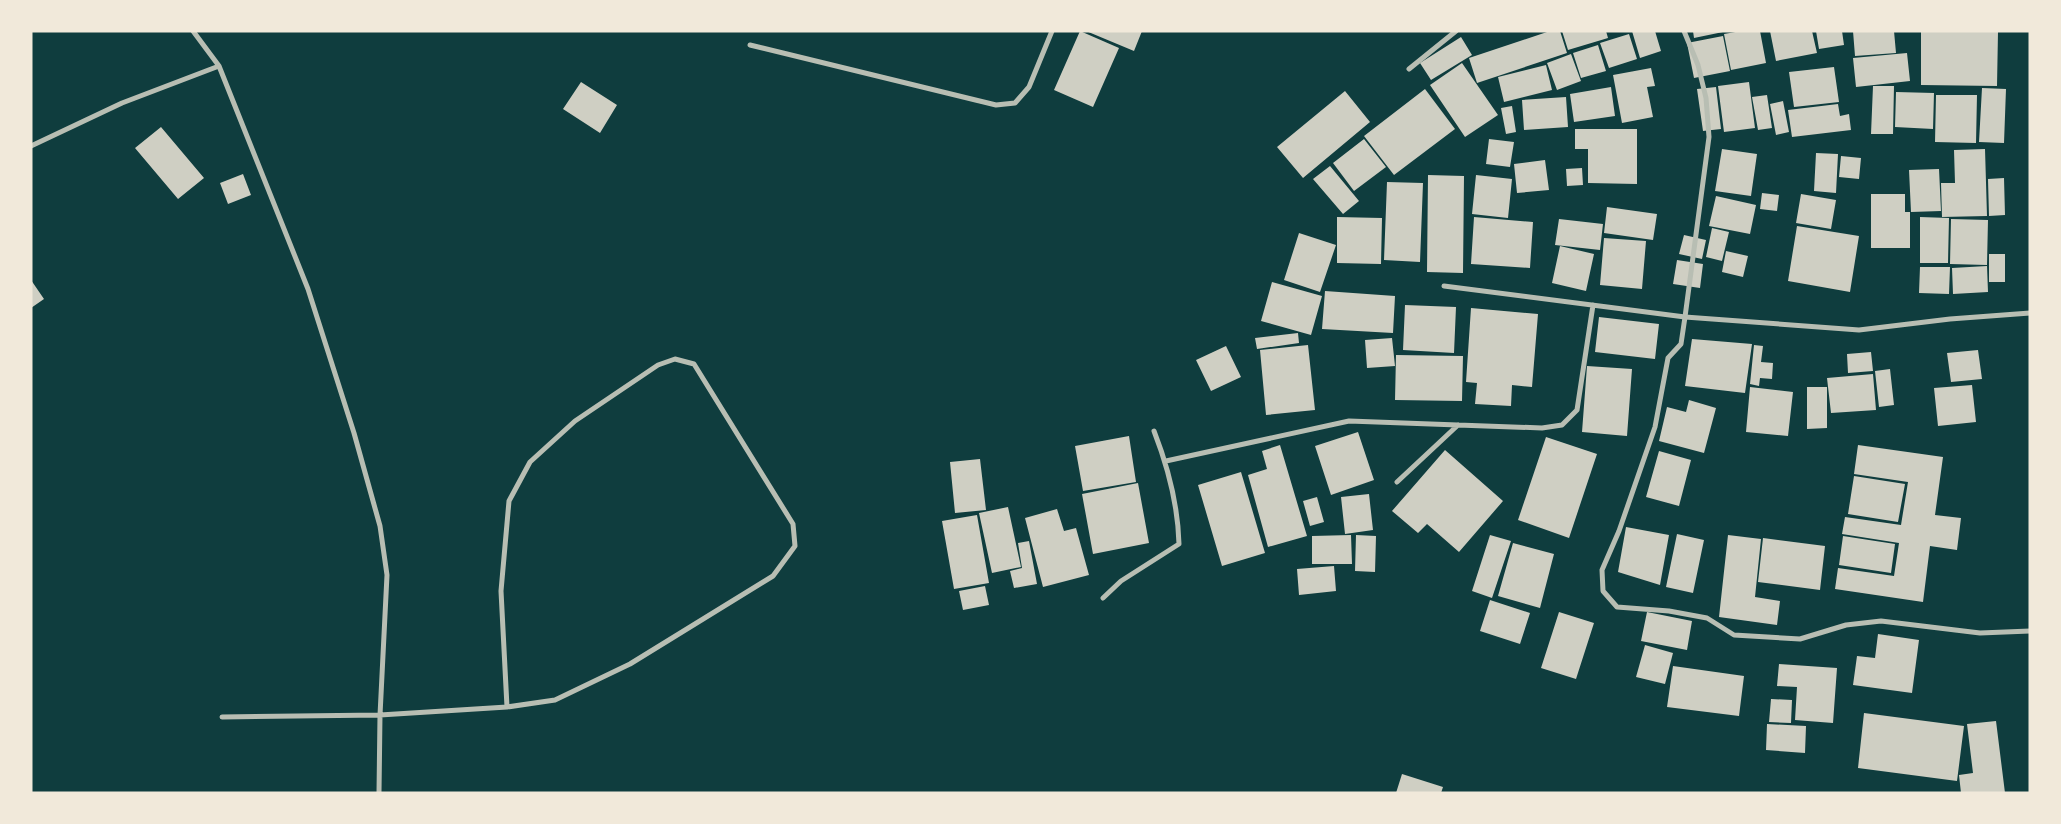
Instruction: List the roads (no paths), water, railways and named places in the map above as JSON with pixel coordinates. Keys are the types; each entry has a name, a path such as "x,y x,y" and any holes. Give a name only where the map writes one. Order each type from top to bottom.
{"street":[{"path":"193,31 219,66 308,289 354,433 380,526 387,575 380,715 379,793"},
{"path":"750,45 996,105 1015,103 1029,87 1052,31"},
{"path":"1409,69 1456,31"},
{"path":"1684,31 1698,65 1706,98 1709,137 1685,317 1680,344 1668,358 1655,427 1619,531 1602,570 1603,592 1617,606 1670,611 1707,618 1734,635 1800,639 1846,625 1881,621 1980,633 2030,631"},
{"path":"31,146 122,103 219,66"},
{"path":"1444,286 1685,317 1860,330 1950,319 2030,313"},
{"path":"1166,461 1349,421 1542,428 1562,425 1577,410 1593,306"},
{"path":"222,717 380,715 507,706 555,700 630,664 773,576 795,546 793,524 694,364 675,359 658,365 575,421 530,462 508,501 501,591 507,706"},
{"path":"1397,482 1458,425"},
{"path":"1103,598 1122,581 1179,544 1179,523 1166,461 1154,431"}]}
